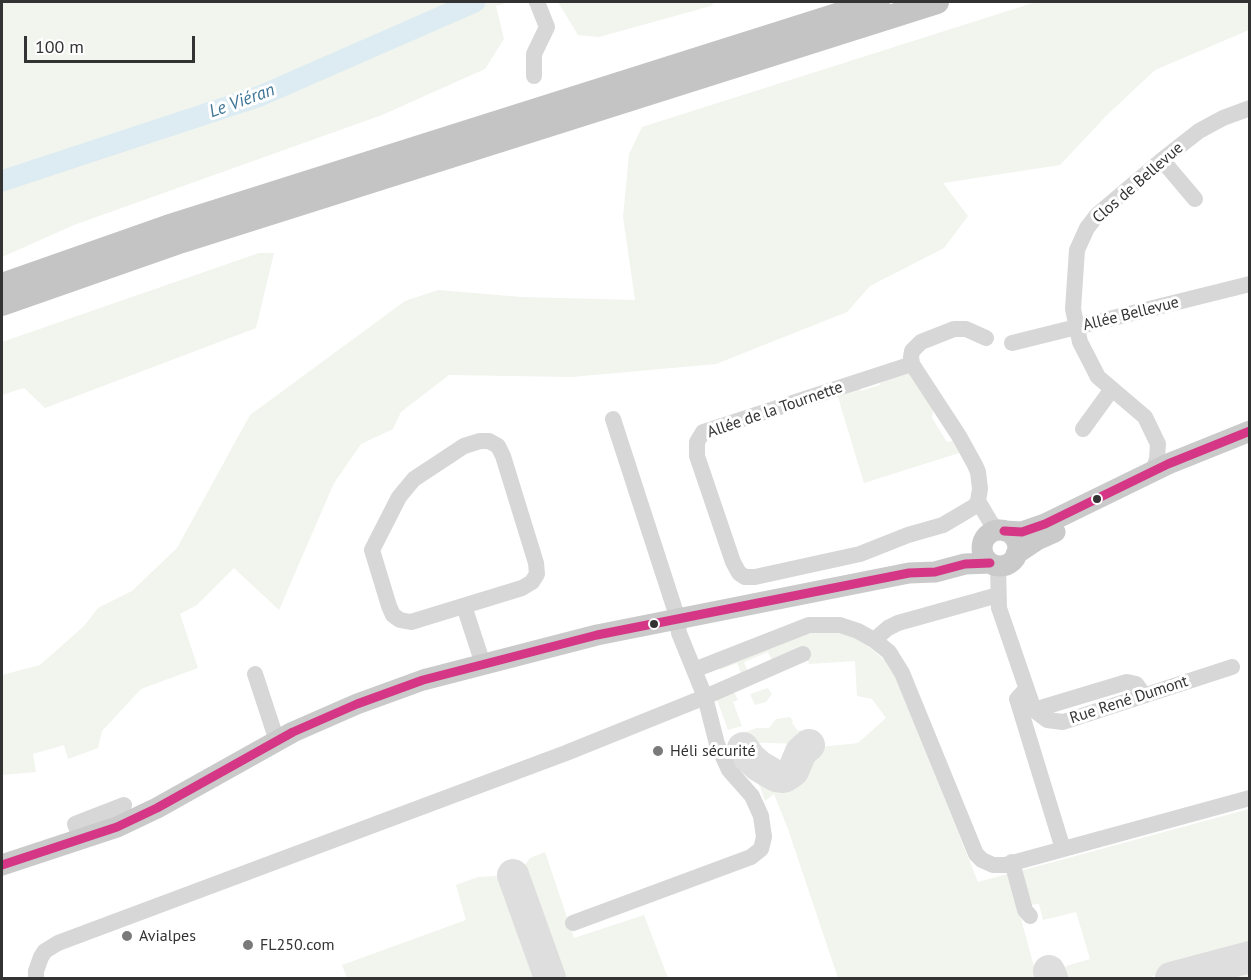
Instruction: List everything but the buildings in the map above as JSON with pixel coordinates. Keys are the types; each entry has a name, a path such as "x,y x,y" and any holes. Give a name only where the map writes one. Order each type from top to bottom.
{"highway":[{"path":"2,285 167,227 878,2"},
{"path":"2,304 182,241 937,2"}],"main road":[{"path":"909,573 931,562 963,554 993,535 1022,532 1038,527 1250,431"},
{"path":"2,865 117,827 157,808 277,741 357,704 423,680 597,635 677,619 909,573 935,572 965,564 1009,563 1016,554 1037,540 1159,472 1250,442"},
{"path":"993,535 1015,540 1016,554"},
{"path":"993,535 984,556 994,564"}],"street":[{"path":"533,71 534,54 547,27 537,2"},
{"name":"Clos de Bellevue","path":"1159,472 1158,444 1144,416 1094,370 1080,342 1073,309 1074,270 1079,243 1098,214 1162,160 1205,127 1250,108"},
{"path":"1162,160 1195,199"},
{"name":"Allée Bellevue","path":"1012,343 1250,284"},
{"path":"986,338 966,328 954,329 916,345 911,357 912,364 975,465 980,481 974,505 991,523 993,535"},
{"name":"Allée de la Tournette","path":"912,364 703,432 697,442 697,456 733,562 739,573 750,578 803,567 869,550 904,536 944,525 974,505"},
{"path":"1083,429 1112,389"},
{"path":"573,924 751,857 760,849 764,837 762,816 752,796 729,770 717,744 705,698 679,633 677,619 613,419"},
{"path":"489,441 498,446 503,456 536,563 537,574 532,582 522,588 464,606 411,622 400,620 393,615 389,606 372,550 399,497 414,479 464,446 489,441"},
{"name":"Rue René Dumont","path":"994,564 999,608 1026,689 1034,710 1047,720 1063,722 1232,667"},
{"path":"874,640 898,623 998,595"},
{"path":"464,606 483,664"},
{"path":"694,670 809,625 840,625 874,640 889,652 902,673 976,854 993,865 1063,849 1250,798"},
{"path":"36,978 41,957 45,951 58,943 460,794 705,698 803,654"},
{"path":"255,674 277,741"},
{"path":"1026,689 1017,699 1063,849"},
{"path":"81,840 75,824 124,805"},
{"path":"1012,862 1025,910 1030,916"}],"shaded area":[{"path":"2,2 509,2 496,6 504,39 485,69 382,115 74,225 2,257"},
{"path":"558,2 714,2 711,6 599,37 578,35"},
{"path":"1036,2 1249,2 1249,30 1155,70 1107,115 1060,165 943,183 968,216 944,248 870,286 847,312 716,364 572,377 449,375 401,412 393,429 361,444 334,483 279,610 234,568 197,605 180,614 198,668 141,689 102,731 98,748 68,759 64,745 33,754 36,772 2,775 2,675 40,665 84,626 98,608 132,591 177,548 250,415 405,301 438,290 521,297 635,300 623,217 629,154 642,127"},
{"path":"259,253 274,253 256,328 45,408 24,388 2,395 2,342"},
{"path":"909,373 933,409 932,418 947,442 953,441 959,453 864,483 837,394 858,385 861,391"},
{"path":"819,631 842,633 860,639 889,664 978,882 1011,873 1036,974 1046,972 1048,978 838,978 774,794 765,801 752,774 738,759 750,764 774,782 791,781 797,776 811,748 858,743 886,718 872,699 857,696 855,661 809,664 804,650 773,663 768,652 744,662 749,674 742,676 737,663 720,670 719,668"},
{"path":"768,688 772,694 766,702 755,705 750,694"},
{"path":"733,690 738,700 733,702 742,726 728,730 716,697"},
{"path":"790,717 806,740 803,744 735,742 730,738 757,728 769,728 776,719"},
{"path":"760,752 768,754 769,762 783,766 788,757 789,763 784,769 776,770 758,759 756,755"},
{"path":"1249,809 1249,950 1146,978 1059,978 1056,969 1090,959 1076,912 1043,920 1039,904 1028,905 1020,871"},
{"path":"545,852 574,938 644,915 668,978 562,978 524,875 524,866 530,858"},
{"path":"496,876 509,889 542,978 347,978 342,965 466,920 456,885 478,877"},
{"path":"1249,963 1249,978 1192,978"}],"waterway":[{"name":"Le Viéran","path":"2,181 260,96 475,2"}],"taxiway":[{"path":"743,748 759,766 776,776 784,777 793,771 801,752 809,745"},
{"path":"513,875 550,978"},
{"path":"1171,978 1250,957"},
{"path":"1049,971 1052,978"}],"transit line":[{"path":"1004,531 1022,532 1045,524 1168,464 1250,431"},
{"path":"2,865 117,827 157,808 293,732 357,704 423,680 597,635 909,573 935,572 965,564 990,563"}],"place":[{"name":"Héli sécurité","path":"658,751"},
{"name":"Avialpes","path":"127,936"},
{"name":"FL250.com","path":"248,945"}]}
